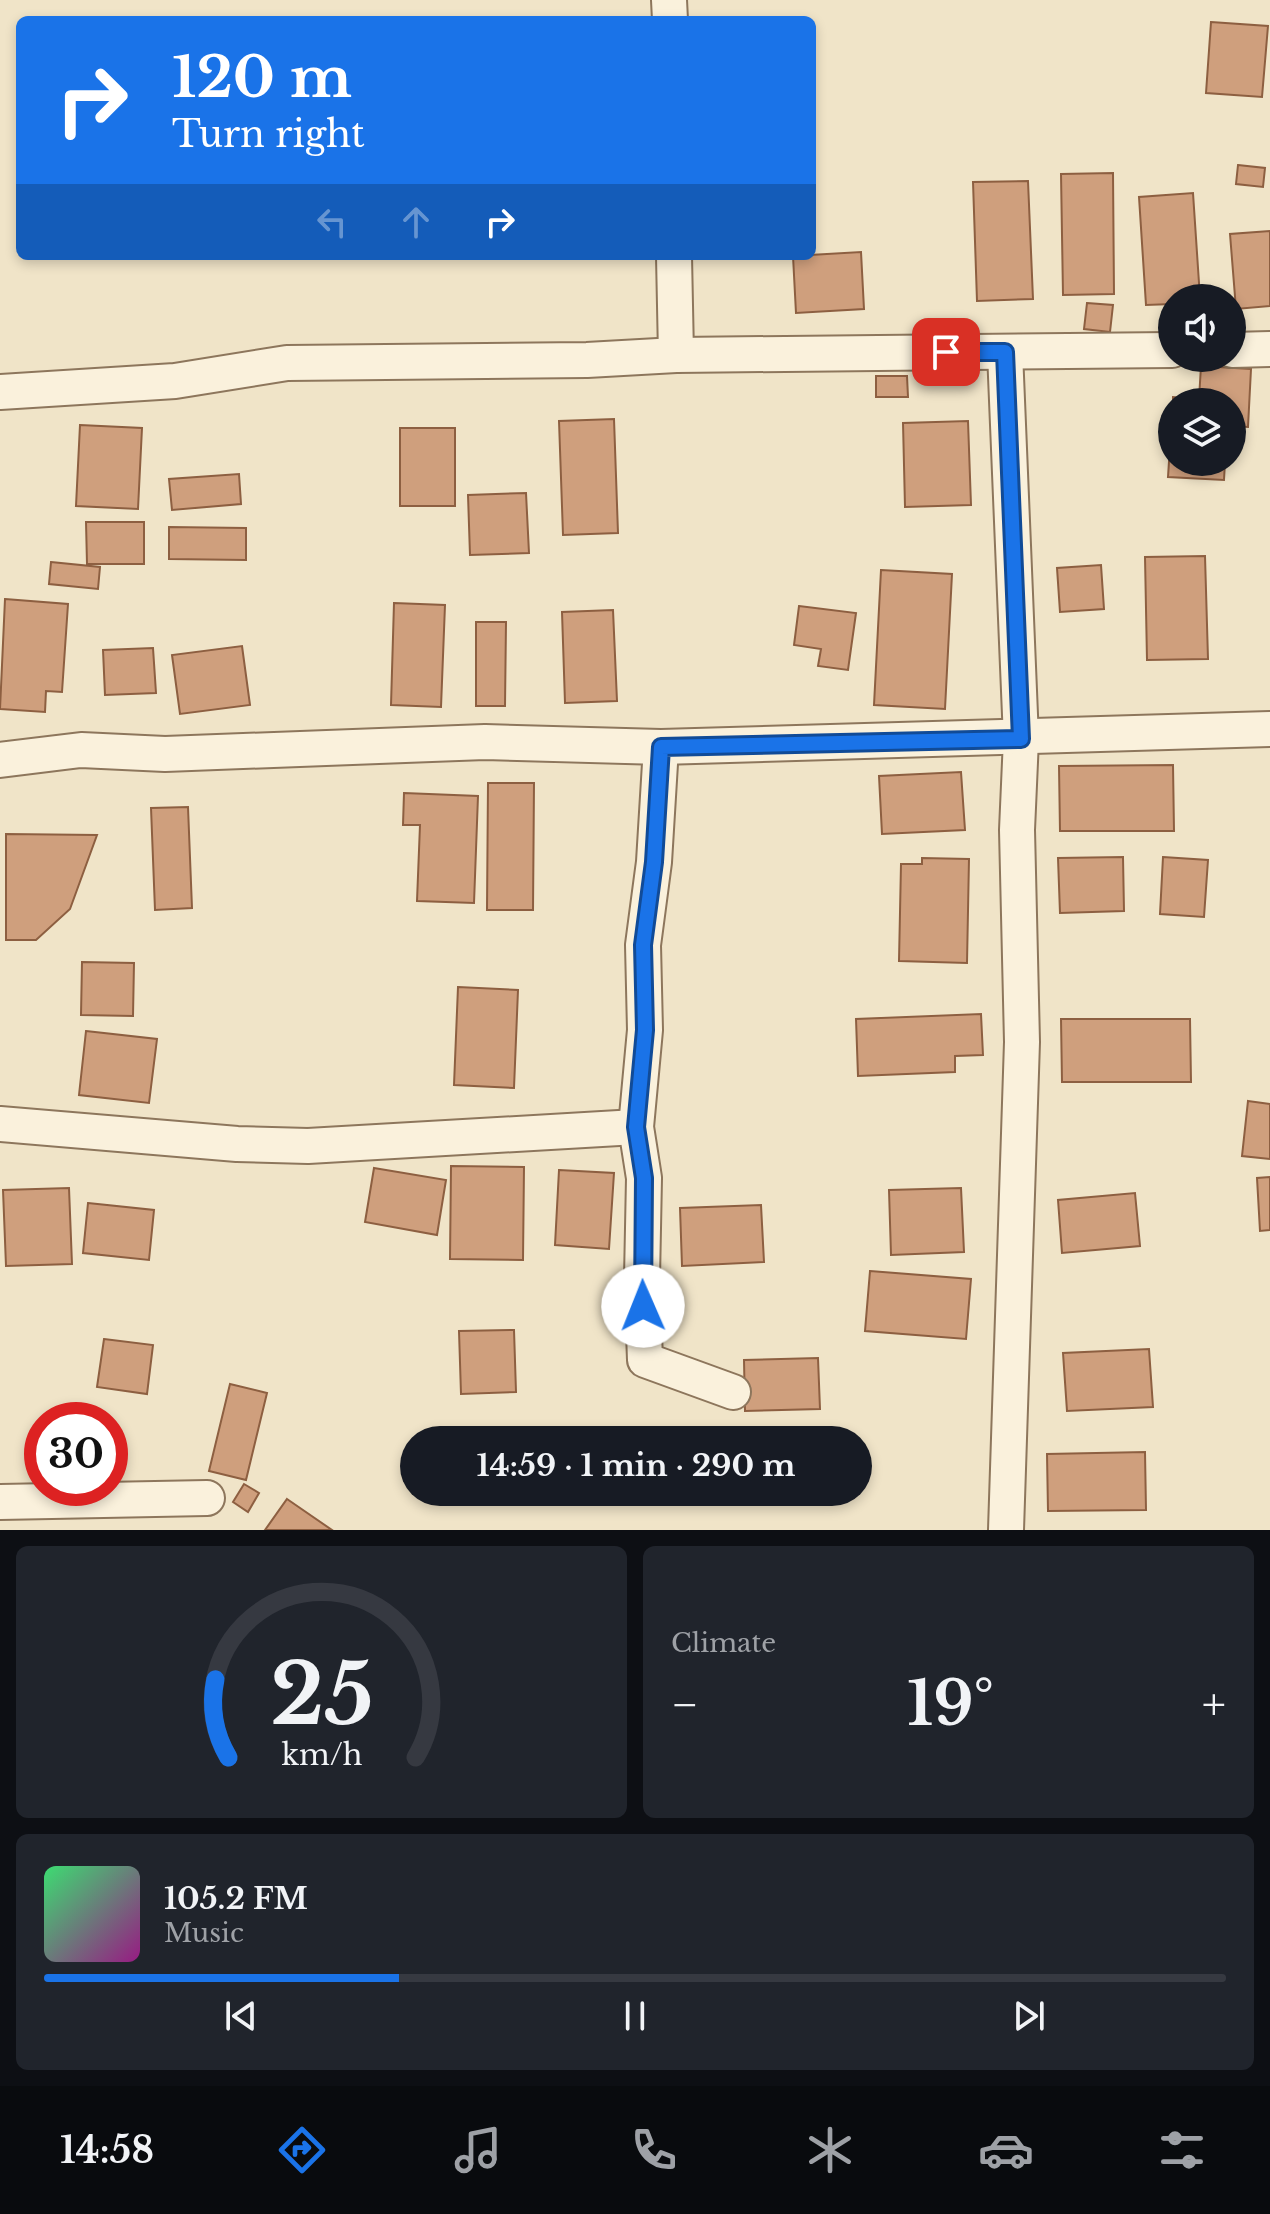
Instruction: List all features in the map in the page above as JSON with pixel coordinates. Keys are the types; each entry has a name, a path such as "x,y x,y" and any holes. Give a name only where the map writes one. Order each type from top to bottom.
{"street":[{"path":"674,260 676,355"},
{"path":"1246,350 1270,349"},
{"path":"0,392 175,381 287,363 1158,350"},
{"path":"1005,352 1021,739 1017,830 1022,1042 1006,1530"},
{"path":"0,760 81,750 165,754 485,742 661,747 1021,739 1270,729"},
{"path":"661,747 654,862 643,945 645,1030 636,1127 644,1178 642,1278 645,1360 733,1392"},
{"path":"0,1124 237,1144 308,1146 636,1127"},
{"path":"0,1502 207,1498"}],"building":[{"path":"1211,22 1268,26 1262,97 1206,93"},
{"path":"1238,165 1265,168 1263,187 1236,184"},
{"path":"1113,173 1114,294 1063,295 1061,174"},
{"path":"1028,181 1033,299 977,301 973,182"},
{"path":"1193,193 1199,284 1158,284 1158,305 1146,305 1139,197"},
{"path":"1270,231 1270,306 1246,308 1246,284 1234,284 1230,234"},
{"path":"861,252 864,309 796,313 793,260 816,260 816,255"},
{"path":"1087,303 1113,305 1110,332 1084,329"},
{"path":"1246,369 1251,369 1248,427 1246,388 1200,388 1201,372 1246,372"},
{"path":"876,376 907,376 908,397 876,397"},
{"path":"614,419 618,533 563,535 559,421"},
{"path":"968,421 971,505 905,507 903,423"},
{"path":"80,425 142,428 138,509 76,506"},
{"path":"400,428 455,428 455,506 400,506"},
{"path":"239,474 241,504 172,510 169,479"},
{"path":"1168,476 1224,476 1224,480"},
{"path":"526,493 529,553 470,555 468,495"},
{"path":"86,522 144,522 144,564 87,564"},
{"path":"169,527 246,528 246,560 169,559"},
{"path":"1205,556 1208,659 1147,660 1145,557"},
{"path":"51,562 100,567 98,589 49,584"},
{"path":"1101,565 1104,609 1060,612 1057,568"},
{"path":"881,570 952,574 945,709 874,705"},
{"path":"5,599 68,604 62,692 46,691 45,712 0,709"},
{"path":"394,603 445,605 441,707 391,705"},
{"path":"799,606 856,613 848,670 818,666 821,649 794,645"},
{"path":"613,610 617,701 565,703 562,612"},
{"path":"476,622 506,622 505,706 476,706"},
{"path":"242,646 250,705 180,714 172,655"},
{"path":"153,648 156,693 105,695 103,650"},
{"path":"1173,765 1174,831 1060,831 1059,766"},
{"path":"961,772 965,830 882,834 879,776"},
{"path":"488,783 534,783 533,910 487,910"},
{"path":"404,793 478,796 474,903 417,901 420,825 403,825"},
{"path":"188,807 192,908 155,910 151,808"},
{"path":"6,834 97,835 70,909 36,940 6,940"},
{"path":"1123,857 1124,911 1060,913 1058,858"},
{"path":"1163,857 1208,860 1204,917 1160,914"},
{"path":"922,858 969,859 967,963 899,961 901,864 922,864"},
{"path":"82,962 134,963 133,1016 81,1015"},
{"path":"458,987 518,990 514,1088 454,1085"},
{"path":"981,1014 983,1055 955,1056 955,1072 858,1076 856,1019"},
{"path":"1061,1019 1190,1019 1191,1082 1062,1082"},
{"path":"86,1031 157,1039 149,1103 79,1095"},
{"path":"1248,1101 1270,1104 1270,1159 1242,1156"},
{"path":"451,1166 524,1167 523,1260 450,1259"},
{"path":"374,1168 446,1180 437,1235 365,1222"},
{"path":"559,1170 614,1173 609,1249 555,1245"},
{"path":"1270,1177 1270,1230 1260,1231 1257,1178"},
{"path":"69,1188 72,1264 6,1266 3,1190"},
{"path":"961,1188 964,1252 891,1255 889,1190"},
{"path":"1135,1193 1140,1246 1062,1253 1058,1200"},
{"path":"88,1203 154,1210 149,1260 83,1253"},
{"path":"761,1205 764,1262 682,1266 680,1208"},
{"path":"870,1271 971,1279 966,1339 865,1331"},
{"path":"514,1330 516,1392 461,1394 459,1331"},
{"path":"104,1339 153,1345 147,1394 97,1387"},
{"path":"1149,1349 1153,1407 1067,1411 1063,1353"},
{"path":"818,1358 820,1409 745,1411 744,1360"},
{"path":"230,1384 267,1393 246,1480 209,1471"},
{"path":"1145,1452 1146,1510 1048,1511 1047,1454"},
{"path":"244,1484 259,1493 248,1512 233,1502"},
{"path":"287,1499 332,1530 265,1530"}],"route":[{"path":"643,1306 644,1178 636,1127 645,1030 643,945 654,862 661,747 1021,739 1005,352 946,352"}]}
